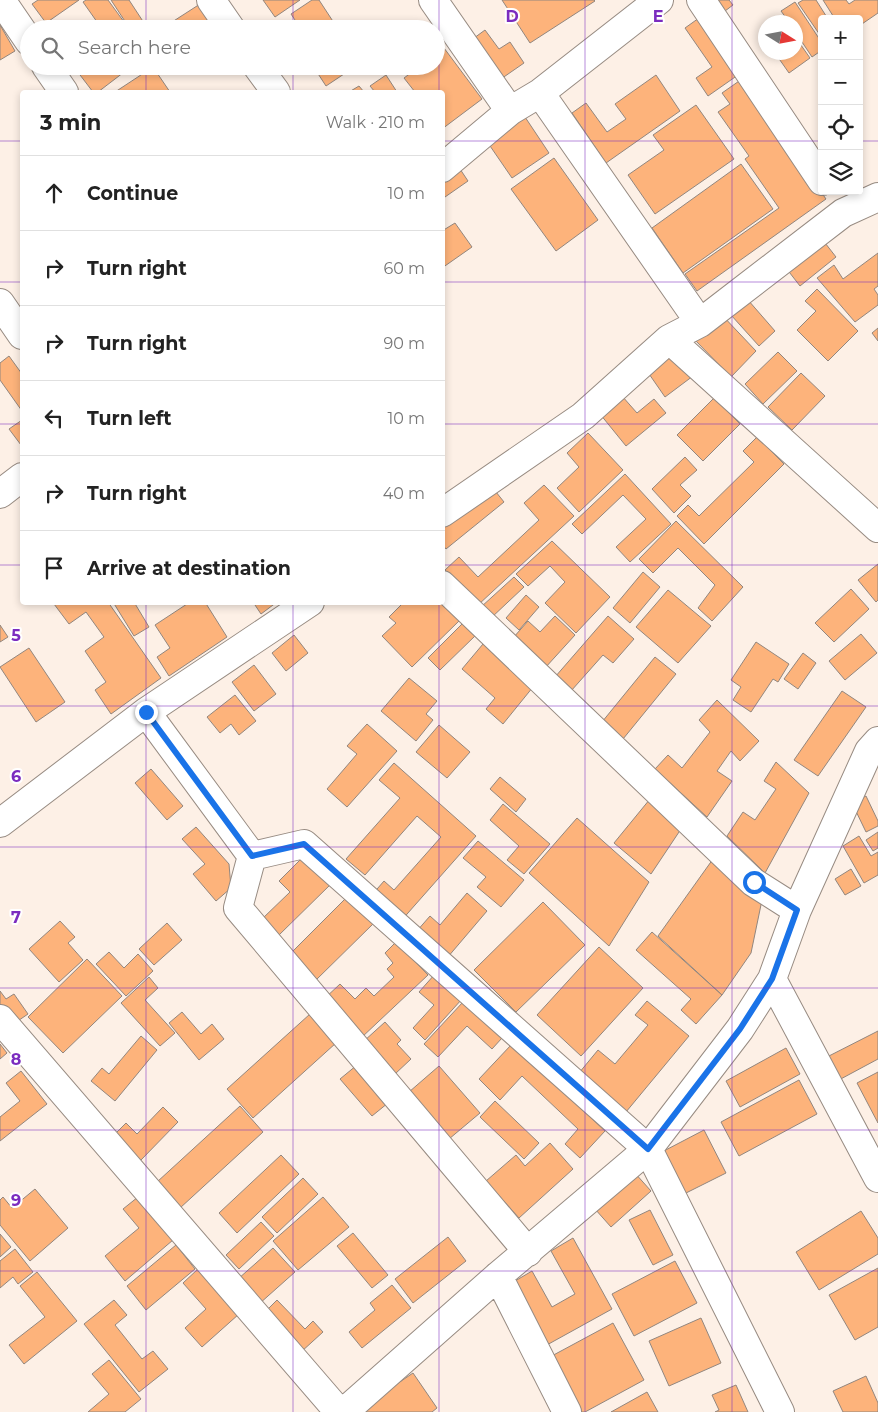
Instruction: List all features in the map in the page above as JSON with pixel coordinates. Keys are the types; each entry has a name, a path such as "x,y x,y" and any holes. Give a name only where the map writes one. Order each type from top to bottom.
{"street":[{"path":"1,0 20,28"},
{"path":"211,0 225,20"},
{"path":"432,0 510,111"},
{"path":"445,165 510,111 540,92 659,0"},
{"path":"700,0 818,175"},
{"path":"52,75 63,90"},
{"path":"264,75 275,90"},
{"path":"540,92 700,323"},
{"path":"445,511 583,416 669,339 700,323 836,202 878,197"},
{"path":"0,303 20,332"},
{"path":"669,339 878,528"},
{"path":"0,494 20,479"},
{"path":"445,589 754,882 797,910"},
{"path":"0,823 146,712 306,605"},
{"path":"146,712 252,856"},
{"path":"344,1412 498,1276 648,1149 740,1029 772,979 797,910 875,754"},
{"path":"252,856 304,844 648,1149 780,1412"},
{"path":"252,856 238,908 528,1252"},
{"path":"772,979 878,1178"},
{"path":"0,1019 339,1412"},
{"path":"498,1276 567,1412"}],"building":[{"path":"38,0 79,0 50,20 44,20 32,4"},
{"path":"86,0 108,0 123,20 96,20 83,2"},
{"path":"111,0 129,0 142,20 124,20"},
{"path":"263,0 300,0 275,17"},
{"path":"312,0 319,0 332,20 295,20 291,14"},
{"path":"502,0 594,0 595,1 530,43"},
{"path":"716,0 729,0 733,5 725,11"},
{"path":"803,0 816,0 825,15 818,15 818,32 798,3"},
{"path":"823,0 846,0 849,4 855,0 878,0 878,13 863,23 863,15 832,15"},
{"path":"795,2 818,37 818,53 812,57 803,44 803,15 784,15 781,11"},
{"path":"200,4 210,20 175,20"},
{"path":"699,18 738,75 708,96 696,78 712,67 685,28"},
{"path":"0,25 15,51 0,60"},
{"path":"485,30 499,49 510,42 524,63 498,81 470,41"},
{"path":"803,48 810,58 789,73 780,60 803,60"},
{"path":"445,49 482,99 445,127 445,90 413,90 404,78 408,75 445,75"},
{"path":"80,75 120,75 101,90 91,90"},
{"path":"141,75 158,75 169,90 118,90"},
{"path":"319,75 342,75 326,86"},
{"path":"386,75 396,90 373,90 370,86"},
{"path":"656,75 680,111 606,163 572,113 586,103 607,132 626,119 615,104"},
{"path":"742,79 818,188 818,195 823,195 826,199 697,291 685,274 779,208 745,159 749,156 718,112 730,104 722,93"},
{"path":"359,86 362,90 352,90"},
{"path":"696,105 734,159 655,214 628,175 664,150 653,135"},
{"path":"525,117 549,153 512,178 488,143"},
{"path":"554,158 598,220 556,251 511,189"},
{"path":"741,164 773,209 683,273 652,228"},
{"path":"458,166 468,181 445,197 445,174"},
{"path":"455,223 472,247 445,266 445,229"},
{"path":"822,239 836,257 800,286 786,268"},
{"path":"878,253 878,286 874,289 878,295 878,305 855,322 817,278 834,265 843,279"},
{"path":"817,289 858,331 828,361 797,330 816,311 805,301"},
{"path":"748,300 775,331 759,346 731,315"},
{"path":"721,314 756,351 731,377 695,340"},
{"path":"878,328 878,341 872,333"},
{"path":"675,352 693,376 665,397 647,371"},
{"path":"778,352 797,371 763,404 745,384"},
{"path":"9,356 20,371 20,408 0,380 0,363"},
{"path":"801,373 825,396 792,430 768,407"},
{"path":"622,396 637,413 654,399 666,413 626,446 600,414"},
{"path":"714,398 740,424 703,461 677,435"},
{"path":"20,421 20,444 9,429"},
{"path":"588,433 623,470 579,512 557,488 579,467 567,453"},
{"path":"757,437 784,464 704,544 677,516 688,505 699,516 754,462 743,451"},
{"path":"685,457 697,470 680,485 691,496 674,513 652,489"},
{"path":"625,474 671,524 630,562 616,547 646,519 623,495 582,534 572,524"},
{"path":"544,485 574,516 478,605 445,570 459,557 478,577 539,520 524,503"},
{"path":"492,487 504,502 446,549 445,526"},
{"path":"676,521 743,587 712,621 698,608 715,585 678,548 653,573 639,559"},
{"path":"552,541 610,597 576,633 545,603 565,582 550,566 528,586 516,574"},
{"path":"878,564 878,600 876,602 858,580"},
{"path":"643,572 660,587 630,623 613,608"},
{"path":"514,577 524,587 491,618 481,607"},
{"path":"851,589 869,609 834,642 815,623"},
{"path":"668,590 711,626 678,663 636,627"},
{"path":"526,595 539,607 519,630 506,618"},
{"path":"55,605 110,605 161,678 111,714 95,690 106,682 85,651 104,637 86,612 69,624"},
{"path":"115,605 136,605 149,627 134,636"},
{"path":"185,605 207,605 227,637 169,676 157,657 170,648 155,625"},
{"path":"255,605 273,605 261,614"},
{"path":"401,605 445,605 460,620 412,667 382,636 396,623 389,617"},
{"path":"555,616 575,635 545,668 513,638 528,621 540,632"},
{"path":"608,616 634,639 613,663 603,655 571,691 555,677"},
{"path":"464,622 476,635 440,670 428,658"},
{"path":"0,625 8,637 0,642"},
{"path":"861,634 877,653 845,680 829,661"},
{"path":"294,635 308,653 286,671 272,653"},
{"path":"756,642 789,664 778,682 773,679 751,712 733,700 741,687 731,680"},
{"path":"483,644 533,687 503,724 486,709 495,698 462,669"},
{"path":"29,648 65,702 36,722 0,667"},
{"path":"803,653 816,663 798,689 784,679"},
{"path":"655,657 676,674 623,739 602,722"},
{"path":"254,665 276,694 254,711 232,682"},
{"path":"409,678 437,701 426,714 433,720 416,741 381,711"},
{"path":"842,691 866,707 818,776 794,760"},
{"path":"235,695 256,721 239,735 231,724 220,733 207,717"},
{"path":"717,700 759,741 740,761 731,751 717,771 732,781 707,817 655,769 668,755 682,768 710,732 699,720"},
{"path":"367,724 397,751 347,807 327,789 357,754 347,746"},
{"path":"439,725 470,752 447,778 416,752"},
{"path":"776,762 809,793 765,873 727,836 743,812 755,820 776,789 764,781"},
{"path":"394,763 476,836 400,922 371,896 384,881 394,890 441,837 417,816 365,875 346,859 400,798 379,780"},
{"path":"151,769 183,806 167,820 135,783"},
{"path":"500,777 526,799 516,812 490,789"},
{"path":"866,796 878,821 878,826 866,832 852,803"},
{"path":"650,799 683,826 651,874 614,843"},
{"path":"503,804 550,844 524,874 507,860 519,846 490,820"},
{"path":"577,818 649,882 609,946 529,873"},
{"path":"196,827 229,864 231,888 216,901 193,874 205,864 182,839"},
{"path":"878,832 878,848 873,851 866,840"},
{"path":"859,836 871,856 878,852 878,875 864,883 843,846"},
{"path":"478,841 524,880 501,907 477,887 486,877 463,858"},
{"path":"305,855 332,883 278,936 262,919 290,892 279,881"},
{"path":"713,859 762,900 751,953 722,995 658,936"},
{"path":"851,869 861,886 845,895 835,879"},
{"path":"467,893 487,911 447,958 416,932 430,916 440,925"},
{"path":"349,895 375,922 315,981 289,955"},
{"path":"543,902 585,945 516,1012 474,970"},
{"path":"60,921 75,937 68,943 83,960 59,982 29,949"},
{"path":"167,923 182,940 154,965 139,949"},
{"path":"652,932 722,995 696,1024 681,1010 691,999 636,950"},
{"path":"396,942 428,975 361,1038 324,999 340,984 355,999 366,988 374,996 394,977 387,969 393,963 385,953"},
{"path":"599,947 643,988 581,1056 537,1015"},
{"path":"109,952 124,968 138,954 153,971 126,996 96,964"},
{"path":"87,959 122,996 63,1053 28,1017"},
{"path":"435,974 462,999 425,1040 413,1028 434,1005 419,992"},
{"path":"149,977 158,988 145,1000 175,1033 160,1046 121,1003"},
{"path":"0,991 6,999 14,994 28,1014 9,1027 0,1015"},
{"path":"647,1001 689,1036 621,1118 574,1079 598,1050 615,1064 648,1025 635,1015"},
{"path":"463,1002 502,1038 492,1049 467,1026 438,1057 424,1044"},
{"path":"182,1012 201,1034 212,1024 224,1039 199,1060 169,1023"},
{"path":"310,1014 336,1043 253,1118 227,1089"},
{"path":"385,1022 401,1040 397,1044 411,1059 395,1074 364,1041"},
{"path":"878,1031 878,1059 837,1081 825,1058"},
{"path":"141,1036 157,1050 115,1101 91,1081 102,1068 109,1074"},
{"path":"0,1044 7,1053 0,1059"},
{"path":"512,1044 605,1131 580,1158 565,1144 578,1129 522,1076 500,1100 479,1079"},
{"path":"786,1048 800,1074 740,1107 726,1081"},
{"path":"357,1065 388,1103 372,1116 340,1079"},
{"path":"439,1066 480,1113 449,1139 409,1092"},
{"path":"21,1071 47,1104 0,1141 0,1117 20,1101 6,1083"},
{"path":"878,1072 878,1123 857,1083"},
{"path":"799,1080 817,1114 739,1156 721,1122"},
{"path":"495,1101 539,1143 524,1159 480,1117"},
{"path":"240,1106 263,1132 180,1208 157,1182"},
{"path":"163,1107 178,1122 140,1161 114,1135 126,1123 137,1134"},
{"path":"704,1130 726,1173 682,1195 660,1153"},
{"path":"550,1143 573,1169 519,1218 486,1181 516,1155 525,1166"},
{"path":"281,1155 299,1174 237,1233 219,1213"},
{"path":"634,1172 651,1191 611,1227 595,1209"},
{"path":"303,1178 318,1194 277,1233 262,1217"},
{"path":"35,1189 68,1228 30,1261 0,1225 0,1200 3,1197 12,1208"},
{"path":"138,1197 173,1240 125,1281 105,1256 139,1228 123,1209"},
{"path":"323,1197 349,1227 298,1270 273,1241"},
{"path":"650,1210 673,1255 653,1265 629,1220"},
{"path":"861,1211 878,1238 878,1254 819,1290 796,1252"},
{"path":"261,1222 274,1236 239,1269 226,1255"},
{"path":"353,1233 388,1275 372,1288 337,1246"},
{"path":"0,1234 11,1247 0,1257"},
{"path":"448,1237 466,1261 413,1303 395,1279"},
{"path":"573,1238 612,1309 545,1346 510,1284 532,1271 552,1307 575,1294 551,1251"},
{"path":"176,1245 195,1269 146,1310 127,1286"},
{"path":"273,1248 295,1272 259,1304 238,1279"},
{"path":"15,1249 33,1272 18,1284 13,1277 0,1288 0,1261"},
{"path":"675,1261 697,1303 634,1336 612,1294"},
{"path":"878,1268 878,1327 855,1340 829,1295"},
{"path":"198,1269 239,1314 202,1347 185,1328 206,1309 183,1283"},
{"path":"37,1272 77,1321 24,1364 9,1345 45,1317 20,1286"},
{"path":"392,1285 411,1308 362,1348 349,1332 375,1310 370,1303"},
{"path":"114,1300 127,1315 115,1325 142,1359 153,1351 168,1369 139,1392 84,1324"},
{"path":"277,1300 305,1329 313,1321 323,1332 301,1352 264,1313"},
{"path":"701,1318 721,1363 669,1386 649,1341"},
{"path":"613,1323 644,1380 585,1412 577,1412 548,1358"},
{"path":"109,1360 141,1399 125,1412 88,1412 109,1394 92,1374"},
{"path":"413,1373 437,1408 432,1412 357,1411"},
{"path":"866,1376 878,1403 878,1412 843,1412 833,1391"},
{"path":"736,1385 748,1412 715,1412 719,1410 712,1395"},
{"path":"647,1392 658,1412 611,1412"}],"route":[{"path":"146,712 252,856 304,844 648,1149 740,1029 772,979 797,910 754,882"}]}
